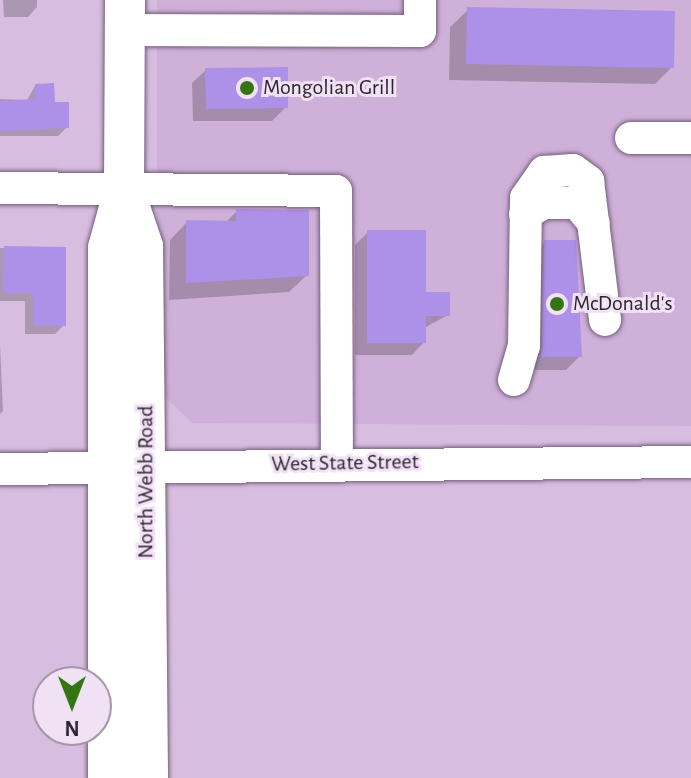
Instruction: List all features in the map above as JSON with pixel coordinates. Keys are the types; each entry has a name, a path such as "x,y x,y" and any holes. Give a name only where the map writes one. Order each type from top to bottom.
{"main road":[{"name":"North Webb Road","path":"108,778 108,248 124,190 125,15"},
{"name":"North Webb Road","path":"124,190 141,228 148,778"}],"street":[{"path":"125,15 420,31 420,0"},
{"path":"631,138 691,138"},
{"path":"0,188 336,191 337,463"},
{"path":"514,380 524,346 525,214 543,203 577,203 594,223 605,320"},
{"name":"West State Street","path":"0,469 337,463 691,462"}],"shaded area":[{"path":"157,0 691,0 691,426 192,423 157,389"}],"building":[{"path":"467,7 675,11 674,68 466,64"},
{"name":"Mongolian Grill","path":"288,67 288,108 206,109 205,68"},
{"path":"54,83 55,102 69,102 69,128 0,131 0,101 35,99 35,84"},
{"path":"236,209 309,210 309,276 186,283 186,220 236,221"},
{"path":"367,230 426,230 426,292 450,292 450,316 426,316 426,343 367,343"},
{"name":"McDonald's","path":"544,240 576,240 582,357 541,357"},
{"path":"4,246 66,247 66,326 33,325 33,293 3,293"}],"place":[{"name":"Mongolian Grill","path":"247,88"},
{"name":"McDonald's","path":"557,304"}]}
